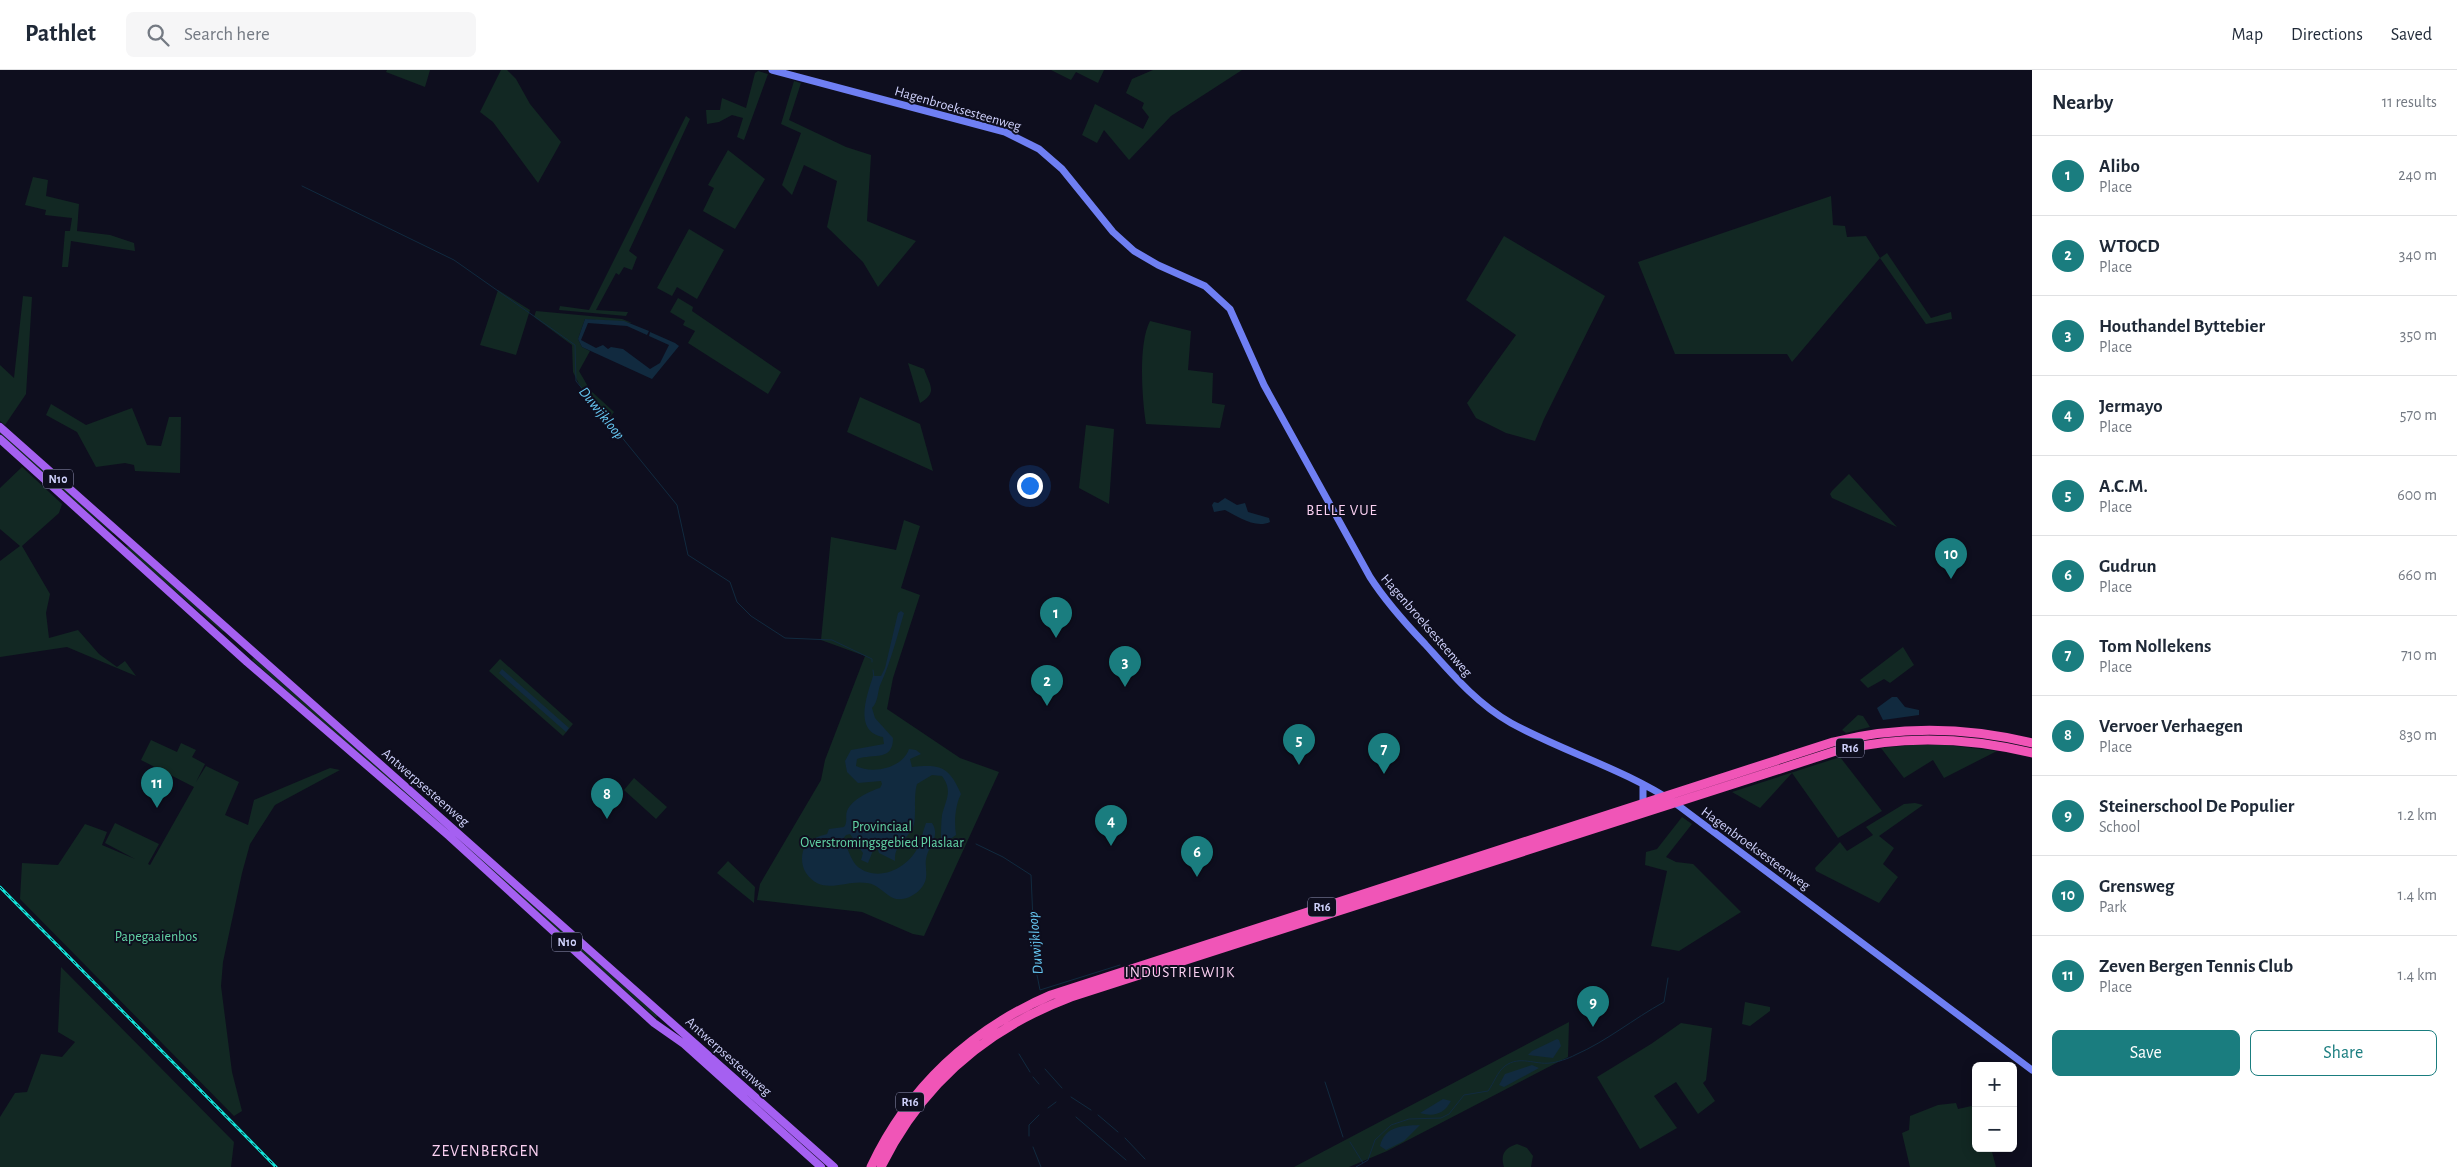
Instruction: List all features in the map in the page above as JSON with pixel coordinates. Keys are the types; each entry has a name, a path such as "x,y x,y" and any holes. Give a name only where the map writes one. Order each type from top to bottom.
{"highway":[{"name":"R16","path":"871,1167 896,1122 935,1073 989,1028 1033,1002 1070,988 1819,746 1876,734 1914,731 1956,731 2032,743"},
{"name":"R16","path":"881,1167 910,1118 950,1070 984,1042 1034,1012 1087,992 1836,751 1892,741 1957,741 2032,753"}],"main road":[{"name":"Antwerpsesteenweg","path":"0,427 663,1014 821,1167"},
{"name":"Antwerpsesteenweg","path":"0,439 123,552 454,841 654,1023 684,1044 834,1167"},
{"path":"109,539 117,537 117,530"},
{"path":"123,552 124,545 132,544"},
{"name":"N10","path":"192,612 216,627 233,644 238,646 243,642"},
{"path":"245,660 245,655 249,651 259,655"},
{"path":"654,1023 664,1022 663,1014"}],"street":[{"name":"Hagenbroeksesteenweg","path":"772,70 1016,136 1039,149 1062,169 1113,232 1134,251 1216,294 1230,308 1264,385 1360,561 1389,605 1469,693 1513,724 1643,785 1674,802 1937,997 2032,1070"},
{"path":"1643,785 1643,803"},
{"path":"1687,813 1690,798"}],"green space":[{"path":"387,70 430,70 425,87 386,72"},
{"path":"501,70 507,70 516,79 530,104 561,142 538,183 493,122 480,112"},
{"path":"1051,70 1104,70 1098,83 1076,72 1071,80"},
{"path":"1153,70 1242,70 1171,116 1129,160 1104,130 1097,143 1082,135 1095,104 1143,129 1149,117 1142,108 1144,103 1126,93 1132,79"},
{"path":"758,71 768,74 744,140 737,137 743,118 732,115 719,122 707,124 706,110 720,110 722,98 746,108 755,73"},
{"path":"794,81 801,83 789,120 846,147 871,155 867,221 916,241 878,287 863,262 827,227 837,181 804,165 792,195 782,185 801,133 781,124"},
{"path":"686,116 690,119 629,251 637,257 632,270 624,267 619,275 616,273 596,310 628,312 626,316 559,310 560,306 589,310"},
{"path":"728,150 765,179 735,229 703,211 714,188 708,185"},
{"path":"33,177 48,180 46,196 79,204 77,231 110,235 134,243 135,251 71,241 68,267 62,267 65,231 70,231 72,218 45,215 46,210 25,205"},
{"path":"1831,196 1833,225 1845,226 1847,237 1866,236 1880,258 1792,362 1787,354 1675,354 1638,262"},
{"path":"689,229 724,250 697,299 677,287 672,296 657,288"},
{"path":"1504,236 1605,296 1535,441 1506,433 1476,418 1467,403 1516,335 1466,300"},
{"path":"1887,253 1931,318 1951,312 1952,319 1926,324 1880,258"},
{"path":"498,290 530,310 516,355 480,345"},
{"path":"23,296 32,297 26,394 5,425 0,421 0,365 14,378"},
{"path":"678,298 693,307 692,311 781,372 768,394 688,343 695,331 683,325 685,321 670,312"},
{"path":"536,311 622,319 632,323 585,319 578,339 582,347 590,351 579,371 590,390 614,412 607,421 582,390 573,372 572,345 534,317"},
{"path":"1150,321 1191,331 1188,370 1213,373 1212,403 1225,405 1220,428 1146,424 1142,386 1142,357 1146,331"},
{"path":"908,363 924,369 930,384 931,392 920,403"},
{"path":"860,397 920,424 933,471 847,432"},
{"path":"51,404 86,425 132,408 147,445 161,446 169,417 181,417 180,473 135,471 134,465 125,463 96,467 77,432 46,415"},
{"path":"1086,425 1114,429 1109,504 1079,488"},
{"path":"0,432 113,532 113,534 0,437"},
{"path":"22,467 62,504 59,513 22,546 50,594 46,613 49,638 78,630 99,654 117,667 125,661 136,676 67,647 0,657 0,561 20,546 0,529 0,488"},
{"path":"1849,474 1897,527 1832,498 1830,494 1832,491"},
{"name":"Provinciaal Overstromingsgebied Plaslaar","path":"904,520 920,526 901,588 920,595 893,678 887,709 960,758 999,772 924,936 913,934 862,912 757,900 760,884 821,780 825,760 865,656 821,640 831,537 896,550"},
{"path":"129,546 224,630 223,632 127,550 126,547"},
{"path":"1903,647 1914,665 1890,683 1884,679 1868,688 1860,680"},
{"path":"254,657 449,829 447,832 252,660"},
{"path":"500,659 573,724 563,736 489,671"},
{"path":"1858,715 1863,716 1870,727 1846,733 1842,730"},
{"name":"Papegaaienbos","path":"151,740 177,752 181,743 196,750 192,757 205,764 196,782 206,766 239,782 225,815 248,825 254,800 330,768 340,770 275,805 250,844 223,962 221,986 232,1072 242,1111 234,1116 20,899 22,863 58,865 85,824 107,832 102,845 135,859 105,843 115,823 159,844 148,864 150,865 194,787 141,760"},
{"path":"1913,745 1946,745 1997,751 1944,778 1933,760 1904,778 1881,748"},
{"path":"1840,757 1882,811 1838,838 1792,773 1760,808 1732,792"},
{"path":"634,778 667,807 656,819 624,790"},
{"path":"1915,803 1923,805 1879,836 1894,848 1883,864 1898,877 1879,903 1816,871 1815,868 1840,842 1847,851 1873,835 1866,827 1904,804"},
{"path":"1682,817 1692,824 1666,857 1676,862 1693,864 1741,912 1679,951 1651,946 1667,871 1645,865 1646,852 1657,849"},
{"path":"471,849 659,1014 656,1018 468,852"},
{"path":"728,861 755,887 754,903 717,873"},
{"path":"61,967 234,1142 231,1167 0,1167 0,1117 15,1093 27,1092 41,1054 62,1057 75,1042 58,1032"},
{"path":"1745,1002 1770,1007 1770,1011 1750,1026 1742,1024"},
{"path":"1569,1022 1568,1057 1387,1151 1349,1167 1294,1167"},
{"path":"1681,1023 1712,1028 1706,1080 1703,1083 1715,1101 1698,1114 1676,1082 1654,1096 1677,1128 1640,1149 1597,1077"},
{"path":"1956,1103 1958,1109 1972,1106 1972,1152 1992,1152 1996,1167 1910,1167 1902,1133 1909,1130 1910,1116 1938,1105"},
{"path":"1517,1144 1527,1148 1533,1156 1531,1167 1504,1167 1503,1155 1509,1147"}],"water":[{"path":"585,319 624,321 649,331 647,335 627,326 588,323 581,340 596,348 603,345 608,349 611,347 623,349 650,369 660,363 669,345 649,336 650,332 679,346 652,379 582,347 578,339"},
{"path":"1225,498 1237,505 1245,503 1248,512 1269,518 1270,522 1264,524 1252,523 1225,510 1214,512 1212,505 1214,502 1218,503"},
{"path":"901,611 904,613 896,640 876,702 872,708 875,718 893,738 892,746 886,754 857,759 856,766 870,770 886,768 900,761 909,749 916,750 921,754 910,759 912,767 930,766 943,769 948,772 961,794 957,804 956,835 949,840 941,840 942,815 948,795 945,781 942,776 932,775 917,784 913,827 901,842 895,855 895,861 879,853 877,847 874,848 868,863 861,860 863,853 850,834 846,835 842,840 858,867 866,872 884,873 893,871 908,860 919,845 926,823 932,823 935,837 927,854 925,883 914,895 898,899 867,883 859,882 835,886 820,884 806,873 802,859 803,851 810,842 827,834 829,829 844,827 849,807 866,793 880,788 882,784 881,781 858,783 847,772 845,761 851,750 884,744 883,737 868,728 864,712 873,676 881,676 885,668 898,613"},
{"path":"502,669 569,728 566,732 499,673"},
{"path":"1892,697 1897,697 1905,707 1919,710 1919,715 1883,720 1877,708"},
{"path":"1557,1039 1561,1046 1553,1058 1528,1055 1532,1051"},
{"path":"1532,1065 1539,1068 1504,1087 1499,1085 1505,1074"},
{"path":"1443,1099 1451,1101 1442,1112 1430,1115 1420,1113"},
{"path":"1420,1125 1404,1141 1386,1150 1380,1146 1386,1134 1395,1128"}],"waterway":[{"name":"Duwijkloop","path":"302,186 454,260 575,345 576,381 677,505 688,555 730,582 737,602 751,616 785,638 832,640 872,659 872,662"},
{"name":"Duwijkloop","path":"873,670 874,677"},
{"name":"Duwijkloop","path":"976,844 1003,857 1031,875 1035,965 1040,990 1120,965"},
{"path":"1363,1163 1368,1160 1375,1140 1391,1125 1409,1119 1441,1118 1449,1114 1464,1095 1488,1091 1505,1066 1516,1061 1552,1063 1570,1058 1609,1037 1664,1002 1668,978"},
{"path":"1019,1054 1030,1072"},
{"path":"1045,1069 1062,1088"},
{"path":"1033,1077 1039,1084"},
{"name":"Duwijkloop","path":"1325,1082 1343,1137"},
{"path":"1071,1097 1091,1110"},
{"path":"1048,1108 1056,1102"},
{"path":"1029,1136 1029,1125 1039,1115"},
{"path":"1098,1115 1118,1132"},
{"path":"1076,1117 1126,1160"},
{"path":"1125,1138 1145,1159"},
{"name":"Duwijkloop","path":"1350,1142 1363,1163 1356,1167"},
{"path":"1033,1147 1041,1167"}],"railway":[{"path":"0,887 276,1167"}],"place":[{"name":"Grensweg","path":"1951,579"},
{"name":"Alibo","path":"1056,638"},
{"name":"Houthandel Byttebier","path":"1125,687"},
{"name":"WTOCD","path":"1047,706"},
{"name":"A.C.M.","path":"1299,765"},
{"name":"Tom Nollekens","path":"1384,774"},
{"name":"Zeven Bergen Tennis Club","path":"157,808"},
{"name":"Vervoer Verhaegen","path":"607,819"},
{"name":"Jermayo","path":"1111,846"},
{"name":"Gudrun","path":"1197,877"},
{"name":"Steinerschool De Populier","path":"1593,1027"}],"district":[{"name":"BELLE VUE","path":"1342,510"},
{"name":"INDUSTRIEWIJK","path":"1180,972"},
{"name":"ZEVENBERGEN","path":"486,1150"}]}
